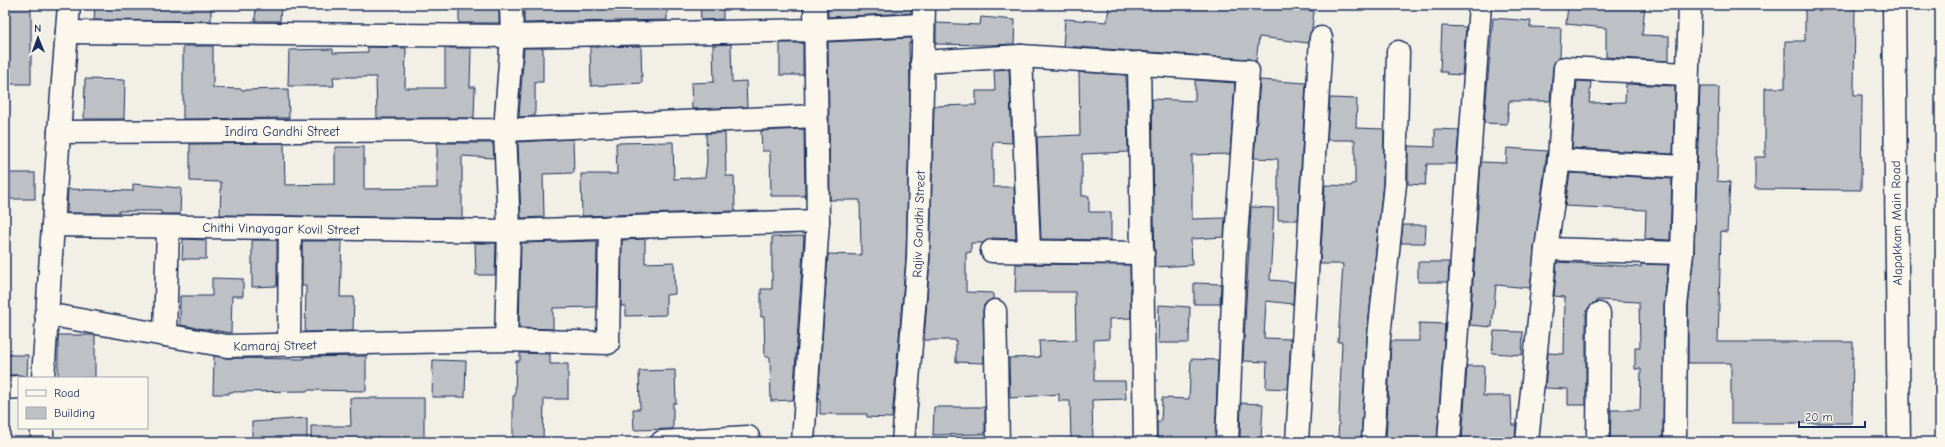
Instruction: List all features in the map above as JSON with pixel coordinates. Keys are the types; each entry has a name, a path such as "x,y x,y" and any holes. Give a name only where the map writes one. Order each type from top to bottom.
{"street":[{"path":"43,377 46,314 69,5"},
{"path":"506,340 509,231 505,130 512,36 511,5"},
{"path":"803,442 818,221 815,5"},
{"path":"1449,442 1480,5"},
{"path":"1675,442 1676,306 1682,253 1690,5"},
{"name":"Alapakkam Main Road","path":"1894,5 1899,442"},
{"path":"67,32 512,36 815,30 923,15"},
{"name":"Rajiv Gandhi Street","path":"903,442 918,259 923,15"},
{"path":"1297,442 1321,38"},
{"path":"1373,442 1380,337 1395,184 1398,52"},
{"path":"1021,56 1029,250"},
{"path":"922,62 1021,56 1248,71 1235,252 1227,442"},
{"path":"1139,63 1145,442"},
{"path":"1527,442 1546,249 1559,160 1565,68 1687,74"},
{"name":"Indira Gandhi Street","path":"59,132 505,130 816,116"},
{"path":"1559,160 1684,167"},
{"name":"Chithi Vinayagar Kovil Street","path":"53,225 509,231 818,221"},
{"path":"165,335 168,227"},
{"name":"Kamaraj Street","path":"46,314 227,346 506,340 608,343 610,227"},
{"path":"289,345 290,228"},
{"path":"1546,249 1682,253"},
{"path":"992,251 1029,250 1143,254"},
{"path":"995,310 998,442"},
{"path":"1598,442 1599,314"},
{"path":"5,388 18,387"},
{"path":"42,429 42,442"},
{"path":"662,442 748,437"}],"building":[{"path":"5,5 31,5 31,84 5,84"},
{"path":"95,5 211,5 211,21 94,20"},
{"path":"256,5 281,5 280,21 255,21"},
{"path":"459,5 499,5 499,23 459,23"},
{"path":"524,5 667,5 667,20 524,23"},
{"path":"700,5 723,5 723,19 701,20"},
{"path":"828,5 912,5 911,13 828,17"},
{"path":"1109,5 1283,5 1283,8 1314,11 1312,29 1308,43 1259,37 1256,62 1249,59 1063,46 1065,19 1107,22"},
{"path":"1568,5 1645,5 1642,35 1669,36 1669,61 1606,57 1606,28 1566,24"},
{"path":"1805,5 1855,5 1854,95 1862,95 1861,190 1755,189 1755,157 1765,157 1765,88 1785,88 1785,41 1805,41"},
{"path":"981,17 1015,20 1014,44 936,44 936,23 980,25"},
{"path":"1493,18 1531,21 1530,27 1561,28 1560,57 1555,61 1553,67 1550,101 1509,101 1507,124 1484,123"},
{"path":"1442,26 1466,27 1462,75 1440,72"},
{"path":"911,38 911,43 909,43 910,88 906,258 892,418 867,417 867,414 820,414 820,399 818,400 828,254 861,255 860,200 830,200 828,42"},
{"path":"780,43 803,43 803,75 780,75"},
{"path":"731,44 732,82 746,81 747,107 692,109 691,83 714,82 713,45"},
{"path":"183,46 213,46 213,88 242,90 288,89 289,118 183,119"},
{"path":"641,46 642,83 591,86 590,47"},
{"path":"368,47 406,48 405,88 445,88 445,48 471,48 470,87 475,87 474,118 377,118 376,77 333,77 334,86 288,86 289,50 333,49 333,53 368,52"},
{"path":"524,48 543,48 543,82 535,82 535,116 519,117"},
{"path":"1009,69 1012,143 993,142 993,187 1014,187 1016,239 992,238 983,243 971,243 971,252 966,253 966,292 993,293 993,299 984,305 983,311 984,363 956,362 956,340 924,340 930,259 934,106 976,105 976,91 995,91 994,70"},
{"path":"1079,72 1126,75 1128,152 1082,154 1082,196 1089,196 1089,212 1111,212 1111,240 1041,239 1037,137 1080,135"},
{"path":"85,79 125,80 124,119 84,119"},
{"path":"1195,80 1235,83 1230,154 1192,155 1192,219 1225,218 1224,237 1191,239 1192,265 1155,267 1152,99 1195,101"},
{"path":"1260,80 1306,83 1298,220 1278,220 1278,159 1254,158"},
{"path":"1577,81 1591,82 1589,103 1625,102 1626,84 1675,86 1673,154 1572,148"},
{"path":"1700,87 1719,87 1717,181 1730,182 1727,232 1721,231 1718,342 1853,342 1852,423 1731,423 1731,363 1688,363 1688,307 1694,253"},
{"path":"1330,98 1357,99 1356,128 1384,129 1383,183 1367,336 1361,442 1338,441 1342,342 1338,342 1343,264 1320,264 1325,185 1351,186 1352,184 1355,184 1355,140 1327,140"},
{"path":"804,129 805,196 771,196 770,151 762,151 761,131"},
{"path":"1435,129 1459,130 1456,164 1427,164 1425,185 1408,184 1408,146 1435,147"},
{"path":"706,133 725,133 726,176 734,176 735,211 582,216 581,174 617,174 616,143 673,142 674,179 705,177 707,161"},
{"path":"573,139 574,173 543,174 544,217 521,218 518,142"},
{"path":"284,143 285,185 335,184 335,147 364,147 364,189 437,188 437,143 493,143 494,158 462,156 462,218 220,215 221,182 190,181 190,144"},
{"path":"1507,148 1547,151 1530,288 1496,285 1492,327 1470,325 1481,162 1506,163"},
{"path":"5,173 35,173 35,199 5,199"},
{"path":"1570,173 1672,179 1670,240 1645,239 1646,210 1565,206"},
{"path":"133,184 181,188 180,214 161,214 161,211 67,213 68,189 133,191"},
{"path":"1251,207 1274,208 1270,280 1294,282 1293,304 1266,301 1264,338 1291,339 1288,389 1266,388 1267,362 1243,361"},
{"path":"1403,225 1426,225 1425,243 1401,243"},
{"path":"804,236 793,400 771,401 770,357 765,357 764,317 761,317 761,289 772,289 772,237"},
{"path":"183,239 206,240 206,259 182,259"},
{"path":"645,239 645,263 674,262 675,294 666,295 666,315 626,316 626,306 621,306 622,240"},
{"path":"252,240 277,240 277,286 252,287"},
{"path":"302,241 342,241 340,297 354,297 353,331 305,332 306,286 302,286"},
{"path":"597,241 596,307 553,308 553,329 519,328 521,243"},
{"path":"475,243 496,243 495,275 476,275"},
{"path":"1418,262 1449,262 1448,282 1418,282"},
{"path":"1557,262 1641,267 1641,264 1668,265 1664,306 1663,442 1610,442 1611,410 1640,410 1641,369 1635,369 1635,347 1640,347 1639,302 1597,300 1597,302 1593,303 1588,308 1586,314 1586,405 1568,405 1568,389 1545,388 1548,353 1564,354 1565,297 1554,296"},
{"path":"1016,264 1130,265 1131,318 1109,319 1109,339 1094,340 1094,381 1125,381 1126,399 1092,400 1093,442 1071,442 1070,401 1059,401 1059,394 1010,398 1009,358 1040,357 1039,341 1076,340 1075,292 1015,292"},
{"path":"212,278 243,279 243,296 232,296 231,333 180,325 180,296 212,296"},
{"path":"1194,283 1221,284 1220,304 1194,304"},
{"path":"1159,305 1190,307 1189,343 1158,343"},
{"path":"1419,323 1445,324 1437,441 1409,440 1409,442 1386,442 1391,341 1419,341"},
{"path":"1494,331 1523,332 1522,355 1492,353"},
{"path":"58,335 95,335 95,377 58,377"},
{"path":"520,353 550,354 550,364 568,364 568,399 544,399 543,442 513,442 513,396 515,396 516,361 520,361"},
{"path":"5,355 28,355 27,377 5,375"},
{"path":"214,356 227,358 304,359 304,357 366,356 366,391 307,390 229,392 229,394 213,394"},
{"path":"1191,359 1218,360 1215,442 1157,442 1157,422 1161,422 1162,398 1189,399"},
{"path":"433,360 466,361 465,397 432,397"},
{"path":"1467,366 1484,366 1483,396 1511,396 1512,425 1516,425 1515,442 1462,442"},
{"path":"675,370 676,403 673,403 673,429 634,430 633,409 640,409 639,371"},
{"path":"350,398 424,398 424,442 311,442 311,426 351,426"},
{"path":"1241,403 1263,404 1261,440 1240,439"},
{"path":"934,407 985,407 985,434 933,435"},
{"path":"307,418 307,442 252,442 252,422"}]}
